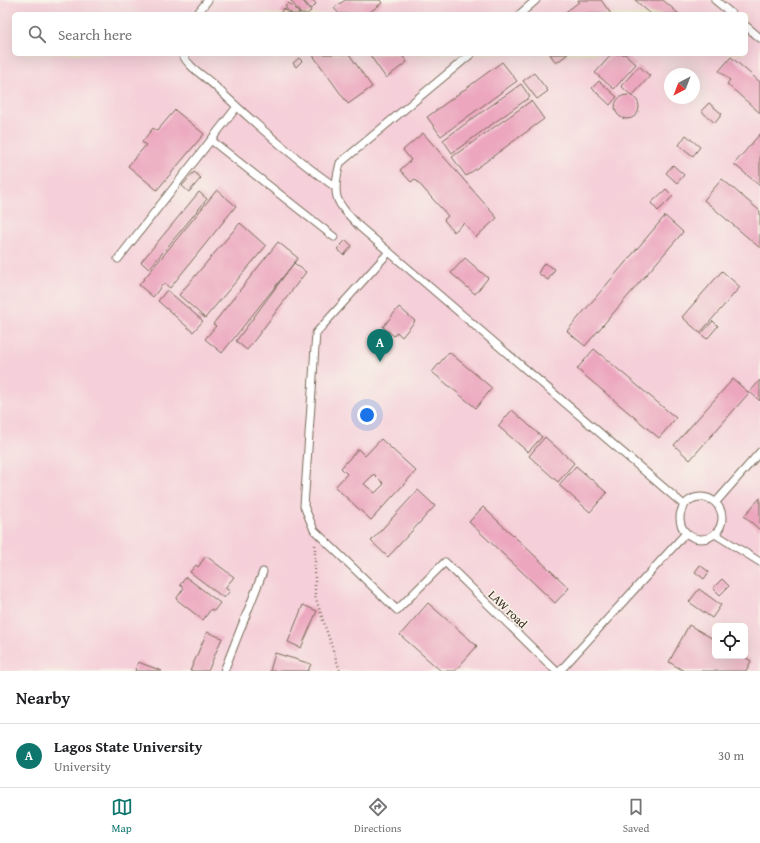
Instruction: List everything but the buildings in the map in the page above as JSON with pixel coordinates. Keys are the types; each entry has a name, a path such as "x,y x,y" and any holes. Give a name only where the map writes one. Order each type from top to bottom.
{"lane":[{"path":"199,12 208,0"},
{"path":"522,12 536,0"},
{"path":"715,0 730,12"},
{"path":"748,28 760,38"},
{"path":"184,56 192,67 216,87 236,108 299,162 334,186"},
{"path":"469,56 340,163 334,186 340,206 361,228 684,505"},
{"path":"118,259 236,108"},
{"path":"211,140 334,237"},
{"path":"314,530 304,506 316,333 389,252"},
{"path":"716,502 760,452"},
{"path":"699,496 708,497 716,502 720,508 722,522 716,534 709,538 700,539 692,537 686,533 680,519 684,505 691,499 699,496"},
{"name":"LAW road","path":"314,530 397,610 445,562 556,671"},
{"path":"560,671 686,533"},
{"path":"716,534 760,562"},
{"path":"224,671 263,572"}],"path":[{"path":"314,530 316,560 315,596 340,671"}],"shaded area":[{"path":"0,0 760,0 760,671 0,671"}],"place":[{"name":"Lagos State University","path":"380,362"}]}
